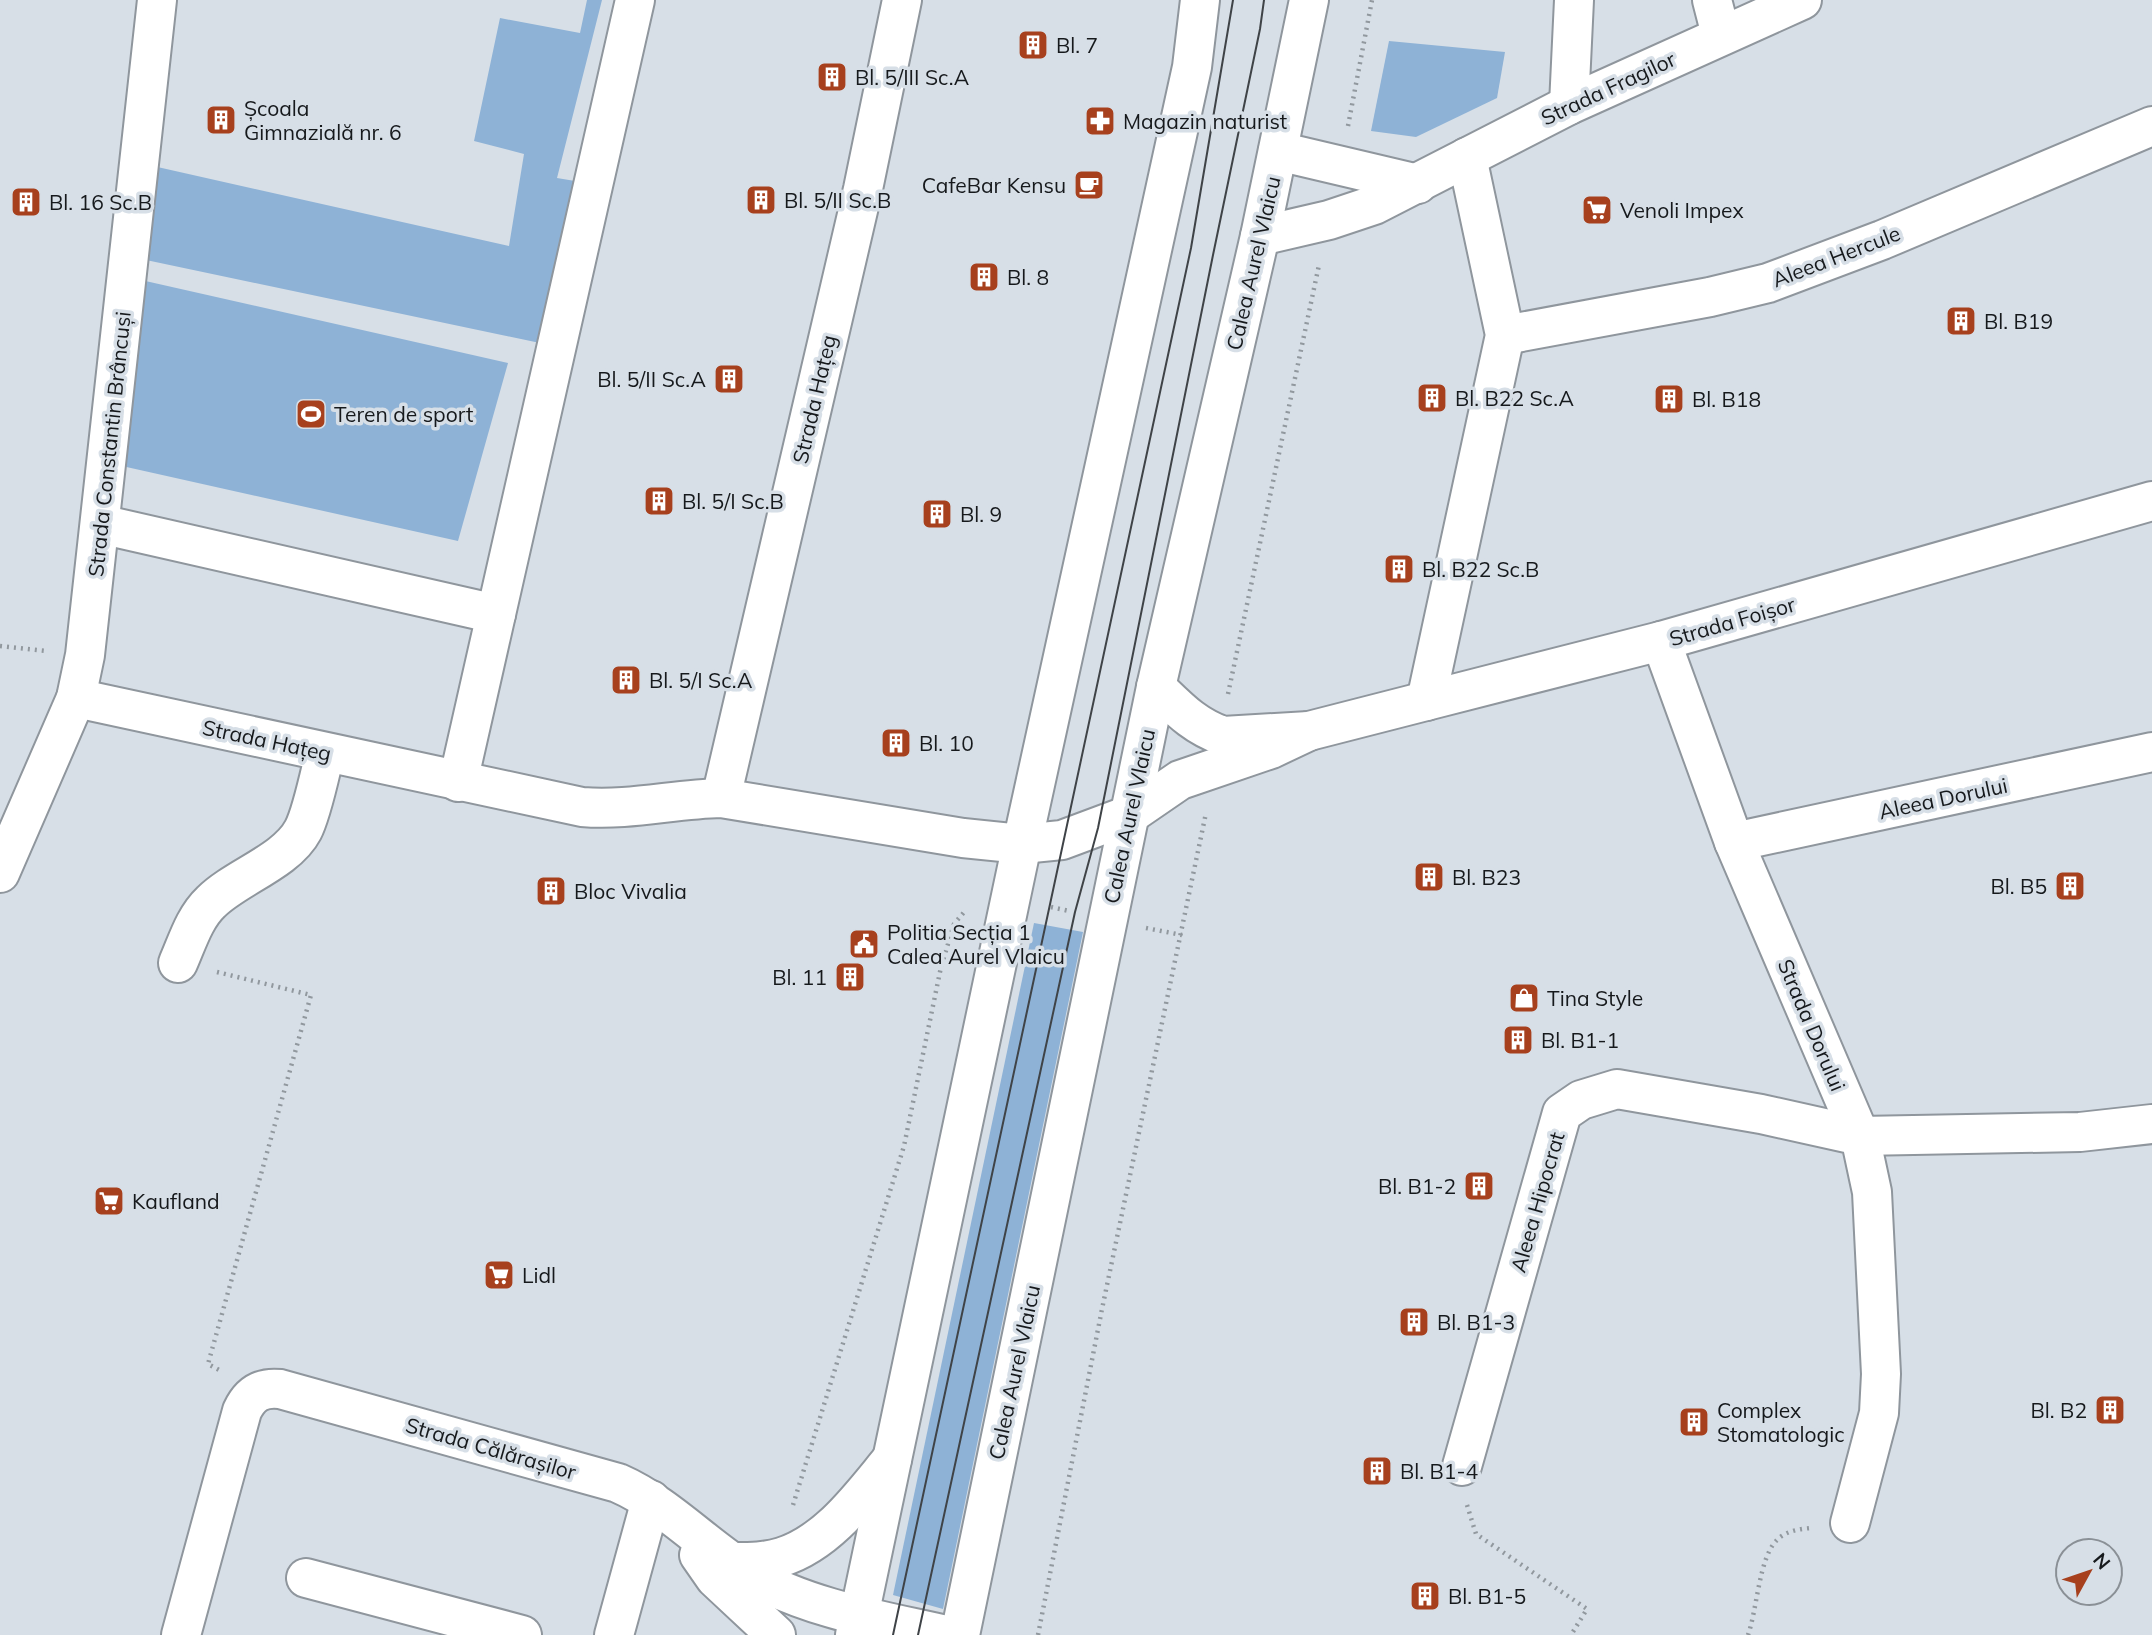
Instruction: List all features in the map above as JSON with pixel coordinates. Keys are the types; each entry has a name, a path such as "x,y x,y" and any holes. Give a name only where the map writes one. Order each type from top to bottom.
{"street":[{"name":"Strada Constantin Brâncuși","path":"0,873 76,698 85,655 157,0"},
{"path":"458,782 635,0"},
{"name":"Strada Hațeg","path":"721,798 863,189 902,0"},
{"path":"858,1625 1022,844 1190,79 1200,0"},
{"name":"Calea Aurel Vlaicu","path":"960,1635 1156,687 1260,236 1309,0"},
{"path":"1569,105 1574,0"},
{"name":"Strada Fragilor","path":"1260,236 1329,220 1374,205 1418,184 1569,105 1716,18 1802,0"},
{"name":"Aleea Hercule","path":"1505,335 1710,297 1768,283 1882,240 2152,126"},
{"path":"1278,151 1418,184"},
{"path":"1426,701 1505,335 1467,157"},
{"name":"Strada Foișor","path":"1129,815 1180,780 1217,750 1261,753 1309,731 1661,640 2152,501"},
{"path":"100,524 496,614"},
{"name":"Strada Dorului","path":"1661,640 1734,842 1860,1136 1872,1192 1881,1374 1880,1413 1850,1523"},
{"path":"1156,687 1202,728 1217,750"},
{"name":"Strada Hațeg","path":"76,698 582,807 609,809 686,799 721,798 963,838 1022,844 1062,840 1129,815"},
{"name":"Aleea Dorului","path":"1734,842 2152,752"},
{"path":"178,963 197,920 209,903 278,855 303,829 326,753"},
{"name":"Aleea Hipocrat","path":"1462,1466 1562,1113 1581,1100 1617,1089 1761,1114 1860,1136"},
{"path":"1860,1136 2080,1132 2152,1124"},
{"name":"Strada Călărașilor","path":"257,1392 268,1388 280,1389 618,1483 651,1500 688,1530 757,1578 787,1593 858,1625 946,1635"},
{"path":"181,1635 242,1411 247,1401 257,1392"},
{"path":"734,1562 754,1562 786,1556 812,1541 836,1522 892,1460"},
{"path":"614,1635 651,1500"},
{"path":"688,1530 701,1559 715,1578 776,1635"},
{"path":"306,1578 522,1635"}],"path":[{"path":"1340,166 1372,0"},
{"path":"1038,1635 1217,750 1329,220"},
{"path":"178,963 311,995 208,1364 257,1392"},
{"path":"1462,1466 1466,1504 1476,1534 1587,1609 1571,1635"},
{"path":"1748,1635 1767,1556 1776,1540 1794,1530 1850,1523"}],"shaded area":[{"path":"587,0 602,0 557,178 575,181 540,343 146,260 153,166 509,246 524,154 474,141 500,18 580,33"},
{"path":"1389,41 1505,52 1497,98 1416,137 1371,131"},
{"name":"Teren de sport","path":"141,280 508,363 458,541 122,466"},
{"path":"1034,923 1083,932 943,1609 893,1595"}],"tram line":[{"path":"893,1635 1191,248 1233,0"},
{"path":"918,1635 1075,912 1098,828 1264,0"}],"place":[{"name":"Bl. 7","path":"1033,45"},
{"name":"Bl. 5/III Sc.A","path":"832,77"},
{"name":"Școala Gimnazială nr. 6","path":"221,120"},
{"name":"Magazin naturist","path":"1100,121"},
{"name":"CafeBar Kensu","path":"1089,185"},
{"name":"Bl. 5/II Sc.B","path":"761,200"},
{"name":"Bl. 16 Sc.B","path":"26,202"},
{"name":"Venoli Impex","path":"1597,210"},
{"name":"Bl. 8","path":"984,277"},
{"name":"Bl. B19","path":"1961,321"},
{"name":"Bl. 5/II Sc.A","path":"729,379"},
{"name":"Bl. B22 Sc.A","path":"1432,398"},
{"name":"Bl. B18","path":"1669,399"},
{"name":"Teren de sport","path":"311,414"},
{"name":"Bl. 5/I Sc.B","path":"659,501"},
{"name":"Bl. 9","path":"937,514"},
{"name":"Bl. B22 Sc.B","path":"1399,569"},
{"name":"Bl. 5/I Sc.A","path":"626,680"},
{"name":"Bl. 10","path":"896,743"},
{"name":"Bl. B23","path":"1429,877"},
{"name":"Bl. B5","path":"2070,886"},
{"name":"Bloc Vivalia","path":"551,891"},
{"name":"Politia Secția 1 Calea Aurel Vlaicu","path":"864,944"},
{"name":"Bl. 11","path":"850,977"},
{"name":"Tina Style","path":"1524,998"},
{"name":"Bl. B1-1","path":"1518,1040"},
{"name":"Bl. B1-2","path":"1479,1186"},
{"name":"Kaufland","path":"109,1201"},
{"name":"Lidl","path":"499,1275"},
{"name":"Bl. B1-3","path":"1414,1322"},
{"name":"Bl. B2","path":"2110,1410"},
{"name":"Complex Stomatologic","path":"1694,1422"},
{"name":"Bl. B1-4","path":"1377,1471"},
{"name":"Bl. B1-5","path":"1425,1596"}]}
